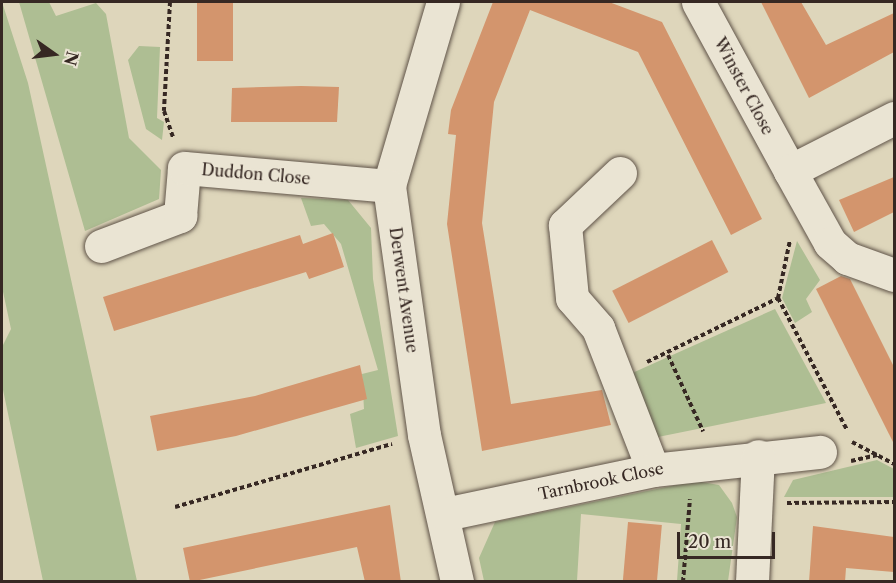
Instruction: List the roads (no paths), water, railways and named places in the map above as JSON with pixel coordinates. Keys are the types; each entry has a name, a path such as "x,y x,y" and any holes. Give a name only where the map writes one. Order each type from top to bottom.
{"street":[{"name":"Derwent Avenue","path":"443,2 389,186 424,435 446,514 457,582"},
{"name":"Winster Close","path":"698,2 811,213 847,258 894,274"},
{"path":"790,171 894,118"},
{"name":"Duddon Close","path":"101,246 180,216 184,168 389,186"},
{"path":"620,173 565,225 572,298 598,328 653,470"},
{"name":"Tarnbrook Close","path":"446,514 653,470 758,456 820,452"},
{"path":"752,582 758,456"}]}
